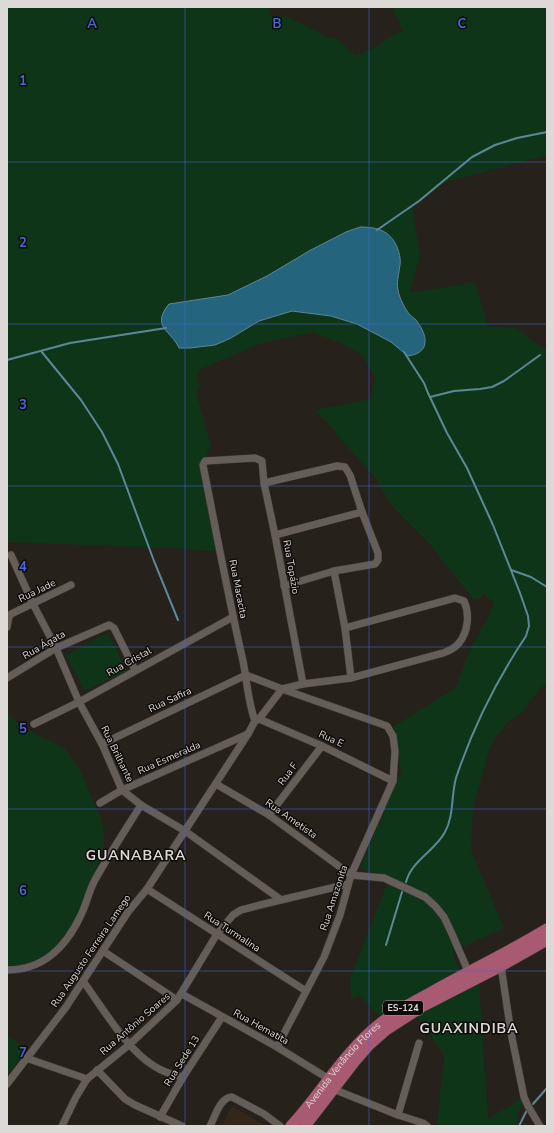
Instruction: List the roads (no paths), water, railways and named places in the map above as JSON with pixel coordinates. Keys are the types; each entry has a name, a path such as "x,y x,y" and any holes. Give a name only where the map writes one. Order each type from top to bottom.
{"main road":[{"name":"Avenida Venâncio Flores","path":"291,1126 367,1034 391,1015 468,972 511,951 547,929"},
{"name":"Avenida Venâncio Flores","path":"305,1126 369,1045 386,1030 423,1006 501,966 547,940"}],"street":[{"name":"Rua Topázio","path":"205,461 255,458 262,461 264,483 303,684"},
{"name":"Rua Macacita","path":"205,461 203,465 246,675 250,707 257,720"},
{"path":"264,483 337,466 344,468 350,474 362,512 379,556 375,564 334,571 284,586"},
{"path":"275,535 362,512"},
{"name":"Rua Brilhante","path":"11,555 33,604 56,648 79,702 102,744 122,790 141,805 185,831 280,899"},
{"path":"334,571 345,628 352,678"},
{"name":"Rua Jade","path":"7,627 8,617 11,614 71,585"},
{"path":"246,675 282,689 303,684 352,678 443,653 451,650 460,642 467,624 467,611 464,601 455,598 345,628"},
{"name":"Rua Cristal","path":"34,724 79,702 233,617"},
{"name":"Rua Ágata","path":"8,678 56,648 109,625 114,628 135,670"},
{"name":"Rua Safira","path":"102,744 246,675"},
{"name":"Rua Augusto Ferreira Lamego","path":"7,1084 66,1007 128,912 147,889 257,720 282,689"},
{"name":"Rua Amazonita","path":"277,1047 315,975 332,938 351,875 393,781 395,751 393,736 387,726 282,689"},
{"name":"Rua E","path":"257,720 322,746 393,781"},
{"name":"Rua Esmeralda","path":"100,803 122,790 248,734"},
{"name":"Rua F","path":"269,815 322,746"},
{"name":"Rua Ametista","path":"216,784 269,815 351,875"},
{"path":"7,970 21,970 43,962 50,957 66,940 81,915 95,879 141,805"},
{"path":"351,875 384,878 415,892 435,906 444,917 468,972"},
{"name":"Rua Antônio Soares","path":"62,1126 76,1097 87,1079 130,1044 180,997 216,934 229,918 235,913 280,899 348,884"},
{"name":"Rua Turmalina","path":"147,889 306,991"},
{"name":"Rua Hematita","path":"103,951 180,997 222,1017 277,1047 330,1079"},
{"path":"501,966 522,1092 528,1106 540,1126"},
{"path":"83,981 130,1044 145,1060 154,1067 183,1077"},
{"name":"Rua Sede 13","path":"160,1116 183,1077 222,1017"},
{"path":"398,1115 419,1043"},
{"path":"26,1058 87,1079"},
{"path":"97,1070 125,1099 134,1105 182,1126"},
{"path":"333,1090 398,1115 424,1123 427,1126"},
{"path":"210,1126 223,1102 228,1097 242,1101 264,1114 280,1126"}],"water":[{"path":"360,227 377,229 386,233 391,237 397,247 400,260 398,282 399,295 406,310 418,322 425,336 425,345 417,354 408,356 391,342 357,324 331,316 292,311 259,321 231,338 215,345 179,348 164,328 162,318 169,304 228,295 267,276 309,251 346,232"}],"waterway":[{"path":"377,230 419,201 472,157 495,145 517,138 547,132"},
{"path":"7,360 70,343 166,328"},
{"path":"41,351 81,400 102,432 118,464 154,561 178,620"},
{"path":"404,352 424,383 447,433 467,468 493,525 520,593 528,616 529,626 526,636 495,687 470,741 454,785 448,826 441,839 413,868 406,882"},
{"path":"430,397 454,391 492,387 504,381 540,355"},
{"path":"511,570 531,577 547,587"},
{"path":"386,945 402,892"},
{"path":"533,1104 547,1088"},
{"path":"519,1126 527,1110"}],"district":[{"name":"GUANABARA","path":"136,855"},
{"name":"GUAXINDIBA","path":"469,1028"}]}
